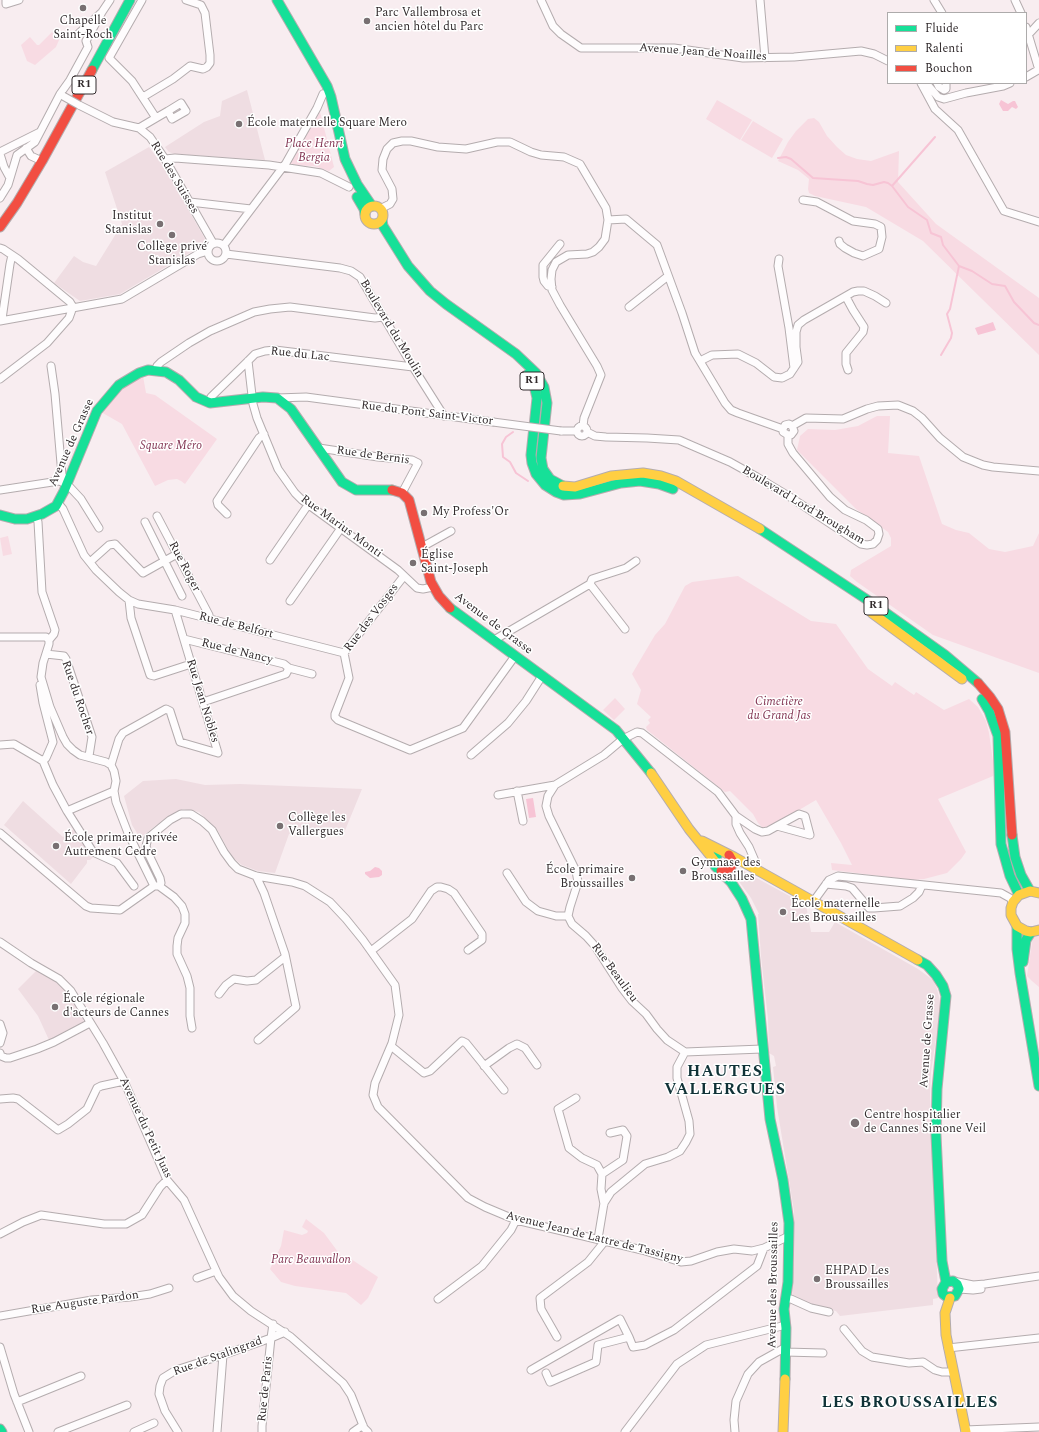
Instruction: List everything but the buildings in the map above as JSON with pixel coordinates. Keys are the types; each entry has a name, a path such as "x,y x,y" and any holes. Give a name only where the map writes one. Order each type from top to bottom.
{"main road":[{"name":"R1","path":"0,228 17,203 122,0"},
{"name":"R1","path":"0,215 38,160 130,0"},
{"path":"277,0 328,86 325,106 348,166 357,184 376,208 383,214 378,222 368,222 361,204 345,179 338,158 325,106 322,94 322,78"},
{"path":"365,214 367,209 376,208"},
{"name":"R1","path":"378,222 380,235 406,274 419,290 512,359 532,379 537,398 531,455 532,463 540,480 550,489 564,495 572,495 621,483 640,481 659,484 674,489 766,543 858,604 962,679 975,691 983,700 997,729 999,742 1001,844 1010,876 1019,895"},
{"name":"R1","path":"378,222 383,226 408,266 430,291 520,358 536,373 544,387 547,403 541,458 543,469 550,479 562,486 575,487 611,476 643,473 661,476 680,483 770,536 869,602 945,655 980,685 998,709 1005,732 1012,842 1021,875 1035,892"},
{"path":"156,370 172,375 196,397 210,403 263,397 277,398 291,409 319,448 336,476 342,482 356,490 395,490 402,493"},
{"name":"Avenue de Grasse","path":"0,516 15,519 27,519 54,508 67,484 97,411 119,385 129,378 144,371 156,370"},
{"name":"Avenue de Grasse","path":"402,493 408,500 433,587 439,596 448,606 616,730 659,784 697,839 751,867 927,965 936,974 944,986 946,996 936,1089 936,1135 942,1261 949,1282"},
{"path":"697,839 714,860 715,866 727,868 732,859 726,854 717,855 714,860"},
{"name":"Avenue de Grasse","path":"727,868 751,867"},
{"name":"Avenue des Broussailles","path":"727,868 731,882 742,899 751,919 762,1049 771,1124 784,1186 789,1223 788,1282 785,1299 786,1349 783,1432"},
{"path":"1035,892 1019,895 1013,902 1011,908 1011,915 1017,926 1021,929 1035,931"},
{"path":"1017,926 1017,949 1020,973 1039,1086"},
{"path":"1035,931 1026,940 1023,963 1039,1058"},
{"name":"Avenue de Grasse","path":"950,1298 945,1296 942,1292 942,1286 949,1282 957,1284 959,1289"},
{"path":"959,1289 956,1296 950,1298 944,1317 948,1348 966,1431"}],"street":[{"path":"6,2 19,0"},
{"path":"0,198 8,185 17,155 35,142 88,47 86,41 110,0"},
{"path":"142,0 109,58 132,81 156,118"},
{"path":"143,97 173,79 190,66 203,69 210,63 205,13 201,5 186,0"},
{"name":"Avenue Jean de Noailles","path":"541,0 553,26 561,34 581,48 674,48 744,58 765,58 861,51 874,54 887,60"},
{"path":"760,0 765,58"},
{"path":"934,0 941,12"},
{"path":"1015,0 1021,12"},
{"path":"78,34 102,12"},
{"path":"1028,35 1039,23"},
{"path":"1027,31 1039,70 1027,76"},
{"path":"922,84 935,109 958,130 1004,211 1039,222"},
{"path":"927,84 938,97 944,99 1008,84"},
{"path":"938,84 944,90 946,89 946,84"},
{"path":"61,95 113,122 139,128 168,111"},
{"path":"224,245 283,168 325,106"},
{"name":"Rue des Suisses","path":"139,128 150,137 165,159 213,243"},
{"path":"10,178 4,167 0,153 40,132"},
{"path":"376,208 390,204 393,199 392,189 382,170 383,158 387,149 392,143 411,141 438,147 466,149 510,142 531,152 541,155 564,157 580,164 606,208 608,220 605,239 599,248 593,252 587,254 568,255 556,262 552,270 552,286 560,305 601,374 584,418 582,430"},
{"path":"26,148 31,156 38,160"},
{"path":"165,159 175,158 269,165 321,173 349,187"},
{"path":"803,200 817,202 853,221 875,224 880,227 882,237 879,249 863,256 845,248 840,244 839,240"},
{"path":"190,202 251,209"},
{"path":"608,220 626,219 657,245 685,321 694,353 725,403 731,410 783,429 785,425 789,424 792,426 806,418 843,418 867,408 898,405 913,411 922,418 940,438 963,457 983,465 993,467 1039,471"},
{"path":"12,255 1,320 118,300 127,297 198,254 208,251 213,243 219,242 224,245 226,254 221,260 215,261 210,257 208,251"},
{"path":"552,286 548,286 544,281 540,264 560,244"},
{"path":"1,247 70,302 73,307"},
{"name":"Boulevard du Moulin","path":"226,254 340,268 351,271 360,277 444,416"},
{"path":"779,259 778,266 789,328 794,368"},
{"path":"629,306 668,276"},
{"path":"700,361 712,355 738,354 756,363 774,377 782,378 790,374 798,362 796,332 798,325 804,320 853,292 864,291 886,303"},
{"path":"846,297 864,327 863,332 846,353 846,364 848,370"},
{"path":"0,379 48,343 69,318 73,307"},
{"path":"156,370 157,366 166,358 188,343 210,331 254,312 270,308 290,307 375,318 383,317"},
{"name":"Rue du Lac","path":"210,403 211,397 255,354 265,351 275,350 413,367"},
{"name":"Rue Marius Monti","path":"248,361 252,398 257,418 281,474 295,493 398,570 419,589 433,587"},
{"path":"51,366 62,475 67,484 81,499 99,528"},
{"name":"Rue du Pont Saint-Victor","path":"277,398 306,397 561,431 582,430"},
{"path":"788,435 791,435 794,431 792,426"},
{"name":"Boulevard Lord Brougham","path":"582,430 595,436 606,438 679,440 730,462 787,495 861,544 873,544 879,536 878,529 866,520 845,510 830,497 793,453 788,444 788,435 785,434 783,429"},
{"path":"227,514 218,505 217,501 259,438 264,434"},
{"name":"Rue de Bernis","path":"319,448 412,460 418,463 402,493"},
{"path":"0,490 59,481 67,484"},
{"path":"58,503 63,509 84,555 105,580 129,600 131,618 150,675 154,676 191,664"},
{"path":"270,560 308,504"},
{"path":"36,516 38,522 42,592 55,630 54,634 49,640 40,682 43,703 53,742 44,761"},
{"name":"Rue Roger","path":"157,516 209,615 209,619"},
{"path":"145,522 182,596"},
{"path":"290,601 341,528"},
{"path":"422,547 450,531"},
{"path":"90,562 112,544 117,546 143,573 177,554"},
{"path":"494,640 590,584 592,579 626,568 636,561"},
{"name":"Rue des Vosges","path":"404,576 344,653 349,678 335,714 335,717 338,720 410,750 463,728 515,656"},
{"path":"590,584 625,629"},
{"name":"Rue de Belfort","path":"129,600 138,604 175,610 344,653"},
{"name":"Rue Jean Nobles","path":"110,765 119,739 123,733 166,709 170,711 180,742 218,753 175,610"},
{"path":"0,637 46,637 49,640"},
{"name":"Rue de Nancy","path":"184,639 284,664 289,668 312,674"},
{"name":"Rue du Rocher","path":"46,654 64,656 66,659 92,737 89,756"},
{"path":"203,702 286,674 289,668"},
{"path":"471,755 508,722 526,701 542,676"},
{"path":"41,677 50,707 67,744 80,755 89,756 110,765 114,771 116,781 114,791 116,802 128,833 157,886 174,897 182,906 185,914 185,923 178,938 177,954 187,976 190,988 190,1016 192,1028"},
{"path":"498,795 555,785 604,755 623,739 636,732 642,733 718,792 736,816 755,829 762,832 768,831 777,826"},
{"path":"0,745 14,744 44,761 53,785 67,811 93,852 117,863 134,886"},
{"path":"507,873 526,902 538,912 556,916 568,916 578,882 576,871 549,816 546,806 548,796 555,785"},
{"path":"67,811 114,791"},
{"path":"517,791 523,821"},
{"name":"Avenue Jean de Lattre de Tassigny","path":"157,886 161,883 148,853 146,846 148,838 180,814 191,814 212,830 232,863 238,869 256,876 306,886 330,902 346,919 395,985 399,1016 391,1046 375,1083 373,1095 378,1107 468,1198 495,1212 516,1220 601,1240 681,1262 691,1261 717,1252 734,1249 752,1251 764,1248 789,1236"},
{"path":"736,816 736,824 755,861 751,867"},
{"path":"0,833 86,906 91,908 121,910 144,892 157,886"},
{"path":"0,840 11,842"},
{"path":"256,876 264,893 285,957 296,1007 258,1040"},
{"path":"813,902 829,880 838,876 922,886 1001,893 1010,898 1013,902"},
{"path":"826,884 852,888 869,908 900,906 913,898 922,886"},
{"path":"371,951 412,919 431,891 437,887 448,889 454,893 482,934 482,940 468,950"},
{"name":"Rue Beaulieu","path":"568,916 572,924 595,946 608,969 632,1001 646,1014 667,1040 685,1052"},
{"name":"Avenue du Petit Juas","path":"0,942 31,963 59,979 70,990 124,1081 168,1180 184,1200 216,1271 234,1296 251,1310 285,1332 343,1383 351,1395 363,1425 368,1432"},
{"path":"219,994 226,985 234,979 247,981 256,980 285,957"},
{"path":"0,1024 2,1033 0,1043"},
{"path":"0,1055 10,1058 37,1049 90,1024"},
{"path":"391,1046 424,1074 430,1071 462,1041 466,1043 504,1090"},
{"path":"484,1066 517,1044 525,1048 537,1065"},
{"path":"604,1205 611,1192 628,1177 645,1164 668,1157 680,1151 686,1142 690,1134 689,1121 677,1078 677,1068 685,1052 762,1049"},
{"path":"0,1100 13,1098 18,1099 58,1130 87,1109 97,1088 124,1081"},
{"path":"557,1337 541,1309 540,1298 588,1262 601,1240 604,1205 601,1188 602,1174 597,1165 582,1158 569,1148 558,1109 576,1098"},
{"path":"602,1174 623,1160 627,1136 623,1130 610,1133"},
{"path":"0,1234 23,1222 41,1216 104,1224 126,1224 142,1214 160,1187 168,1180"},
{"path":"438,1299 482,1266 511,1230 516,1220"},
{"path":"531,1370 620,1319 633,1347 645,1344 674,1330 757,1266 764,1248"},
{"path":"197,1278 216,1271"},
{"path":"949,1282 973,1285 1039,1276"},
{"path":"959,1289 973,1290 1039,1281"},
{"name":"Rue Auguste Pardon","path":"0,1316 92,1300 150,1294 169,1288"},
{"path":"785,1299 791,1299 811,1308 830,1312"},
{"name":"Rue de Stalingrad","path":"178,1432 165,1411 159,1394 163,1378 176,1370 223,1356 270,1338 273,1324"},
{"path":"625,1432 677,1364 689,1356 706,1345 786,1325"},
{"path":"844,1330 862,1351 872,1357 909,1363 923,1362 935,1370 942,1372 953,1372"},
{"path":"270,1338 285,1332"},
{"name":"Rue de Paris","path":"262,1432 270,1338"},
{"path":"546,1373 550,1382 596,1362 598,1345 629,1338"},
{"path":"948,1348 1039,1338"},
{"path":"0,1346 28,1432"},
{"path":"735,1432 734,1420 736,1400 748,1374 760,1362 786,1349 823,1353"},
{"path":"217,1432 223,1356"},
{"path":"17,1402 81,1376"},
{"path":"58,1432 127,1405"},
{"path":"134,1432 154,1423"},
{"path":"353,1432 363,1425"},
{"path":"966,1431 1039,1427"}],"shaded area":[{"path":"247,90 265,160 174,154 169,152 165,147 204,122 220,116 222,101"},
{"path":"1001,100 1008,104 1015,101 1018,107 1016,109 1012,107 1008,111 1003,111 999,104"},
{"name":"Institut Stanislas","path":"149,147 165,169 205,239 201,246 120,294 80,301 54,283 74,256 83,262 96,266 122,224 105,172"},
{"path":"993,322 996,330 978,335 975,328"},
{"name":"Collège les Vallergues","path":"176,779 205,785 240,784 362,789 344,833 302,827 289,834 275,873 258,871 242,865 232,857 218,831 199,812 183,809 155,826 140,838 132,825 124,796 143,781"},
{"path":"533,798 536,817 529,818 526,799"},
{"name":"École primaire privée Autrement Cedre","path":"23,801 63,837 74,829 93,857 90,860 87,860 87,863 71,884 4,825"},
{"path":"375,867 382,871 382,875 379,877 370,878 365,874 365,872 370,871"},
{"name":"Centre hospitalier de Cannes Simone Veil","path":"740,869 806,905 811,932 829,932 835,922 918,969 933,980 937,989 941,1005 931,1072 930,1095 938,1298 933,1299 933,1305 840,1316 836,1311 807,1305 792,1297 794,1211 777,1107 773,1067 776,1066 774,1056 769,1053 768,1019 761,956 759,914 751,898 735,876"},
{"name":"École régionale d'acteurs de Cannes","path":"37,970 49,975 66,990 84,1018 82,1025 49,1040 38,1016 18,989"}],"green space":[{"path":"52,32 59,40 56,47 35,65 27,61 21,45 30,37 37,45 39,45"},
{"path":"717,100 752,120 740,140 706,119"},
{"name":"Place Henri Bergia","path":"320,112 334,167 329,171 314,166 288,165"},
{"path":"814,118 819,122 827,136 846,155 857,159 871,161 899,151 898,182 936,224 1039,298 1039,355 923,241 866,207 815,196 809,193 809,179 798,170 778,161 788,142 796,131 808,119"},
{"path":"753,121 783,139 772,158 741,140"},
{"name":"Square Méro","path":"143,376 146,393 155,395 217,439 185,484 177,479 168,480 155,486 122,424 101,412 122,388"},
{"path":"877,416 890,416 888,453 919,456 942,524 956,530 969,533 989,549 1005,552 1033,546 1039,533 1039,673 933,635 850,576 851,570 891,546 891,538 888,532 856,509 797,450 800,436 808,429 835,430 858,426"},
{"path":"8,536 12,554 3,556 0,538"},
{"name":"Cimetière du Grand Jas","path":"738,576 811,621 836,624 868,669 892,686 895,682 914,695 916,692 944,710 969,699 978,707 986,721 989,733 993,761 993,776 938,799 966,852 947,873 924,879 913,880 832,870 831,863 852,865 816,800 765,830 758,823 753,814 730,791 725,792 647,730 646,727 650,723 648,720 651,717 637,704 641,690 632,674 655,635 665,624 685,586 692,582"},
{"path":"615,698 625,709 614,720 603,710"},
{"path":"1039,934 1039,987 1027,976 1033,936"},
{"name":"Parc Beauvallon","path":"306,1219 324,1233 341,1256 351,1259 378,1277 368,1298 361,1305 346,1293 295,1286 281,1282 270,1269 281,1246 284,1230 302,1235 307,1233 308,1231 302,1227"}],"waterway":[{"path":"892,186 935,137"},
{"path":"778,158 786,157 791,159 813,178 858,181 873,185 884,182 888,183 908,207 927,220 931,233 941,237 943,245 959,266 972,271 992,284 1005,286 1014,302 1034,323 1039,325"},
{"path":"941,355 951,338 952,333 947,314 950,309 959,266"},
{"path":"513,432 506,437 502,444 503,457 510,462 516,473 528,481"}],"traffic: fast":[{"path":"92,70 130,0"},
{"path":"277,0 327,86 331,97 345,159 357,184 372,206"},
{"path":"357,197 364,209 365,214"},
{"path":"382,220 383,226 408,266 430,291 516,354 536,373 544,387 547,403 541,458 543,469 550,479 563,486"},
{"path":"0,515 15,519 27,519 42,514 56,506 64,491 97,411 119,385 139,373 148,370 166,372 179,380 196,397 210,403 263,397 277,398 291,409 342,482 356,490 392,490"},
{"path":"528,374 534,385 537,398 531,455 532,463 536,474 545,485 564,495 580,494 621,483 640,481 659,484 673,489"},
{"path":"760,529 869,601 945,655 978,683"},
{"path":"450,608 616,730 651,773"},
{"path":"982,699 989,711 998,736 1001,844 1010,876 1019,895"},
{"path":"1012,835 1015,857 1021,875 1030,891"},
{"path":"717,856 714,860 715,866 731,882 742,899 751,919 770,1119 783,1180 789,1223 788,1282 784,1309 786,1328 785,1379"},
{"path":"1017,926 1017,949 1020,973 1039,1086"},
{"path":"1023,962 1026,940 1031,932"},
{"path":"918,960 927,965 936,975 943,986 946,996 937,1089 936,1135 942,1261 946,1282 942,1289 943,1294 947,1297 955,1296 959,1289 957,1284 953,1281 946,1282"}],"traffic: slow":[{"path":"374,206 380,209 383,215 380,221 374,224 368,221 365,215 368,209 374,206"},
{"path":"563,486 575,487 611,476 643,473 661,476 676,481 760,529"},
{"path":"872,613 962,679"},
{"path":"651,773 689,829 714,860"},
{"path":"702,841 734,857 918,960"},
{"path":"1039,893 1030,891 1019,895 1013,902 1011,908 1011,915 1017,926 1031,932 1039,930"},
{"path":"950,1298 945,1313 946,1335 966,1432"},
{"path":"783,1432 785,1379"}],"traffic: jam":[{"path":"0,227 17,203 42,161 92,70"},
{"path":"392,490 402,493 409,500 431,582 439,596 450,608"},
{"path":"978,683 998,709 1005,732 1012,835"},
{"path":"721,871 726,871 731,867 733,862 729,855"}],"place":[{"name":"Chapelle Saint-Roch","path":"83,8"},
{"name":"Parc Vallembrosa et ancien hôtel du Parc","path":"367,21"},
{"name":"École maternelle Square Mero","path":"239,124"},
{"name":"Institut Stanislas","path":"160,224"},
{"name":"Collège privé Stanislas","path":"172,235"},
{"name":"My Profess'Or","path":"424,513"},
{"name":"Église Saint-Joseph","path":"413,563"},
{"name":"Collège les Vallergues","path":"280,826"},
{"name":"École primaire privée Autrement Cedre","path":"56,846"},
{"name":"Gymnase des Broussailles","path":"683,871"},
{"name":"École primaire Broussailles","path":"632,878"},
{"name":"École maternelle Les Broussailles","path":"783,912"},
{"name":"École régionale d'acteurs de Cannes","path":"55,1007"},
{"name":"Centre hospitalier de Cannes Simone Veil","path":"855,1123"},
{"name":"EHPAD Les Broussailles","path":"817,1279"}],"district":[{"name":"HAUTES VALLERGUES","path":"725,1082"},
{"name":"LES BROUSSAILLES","path":"910,1404"}]}
